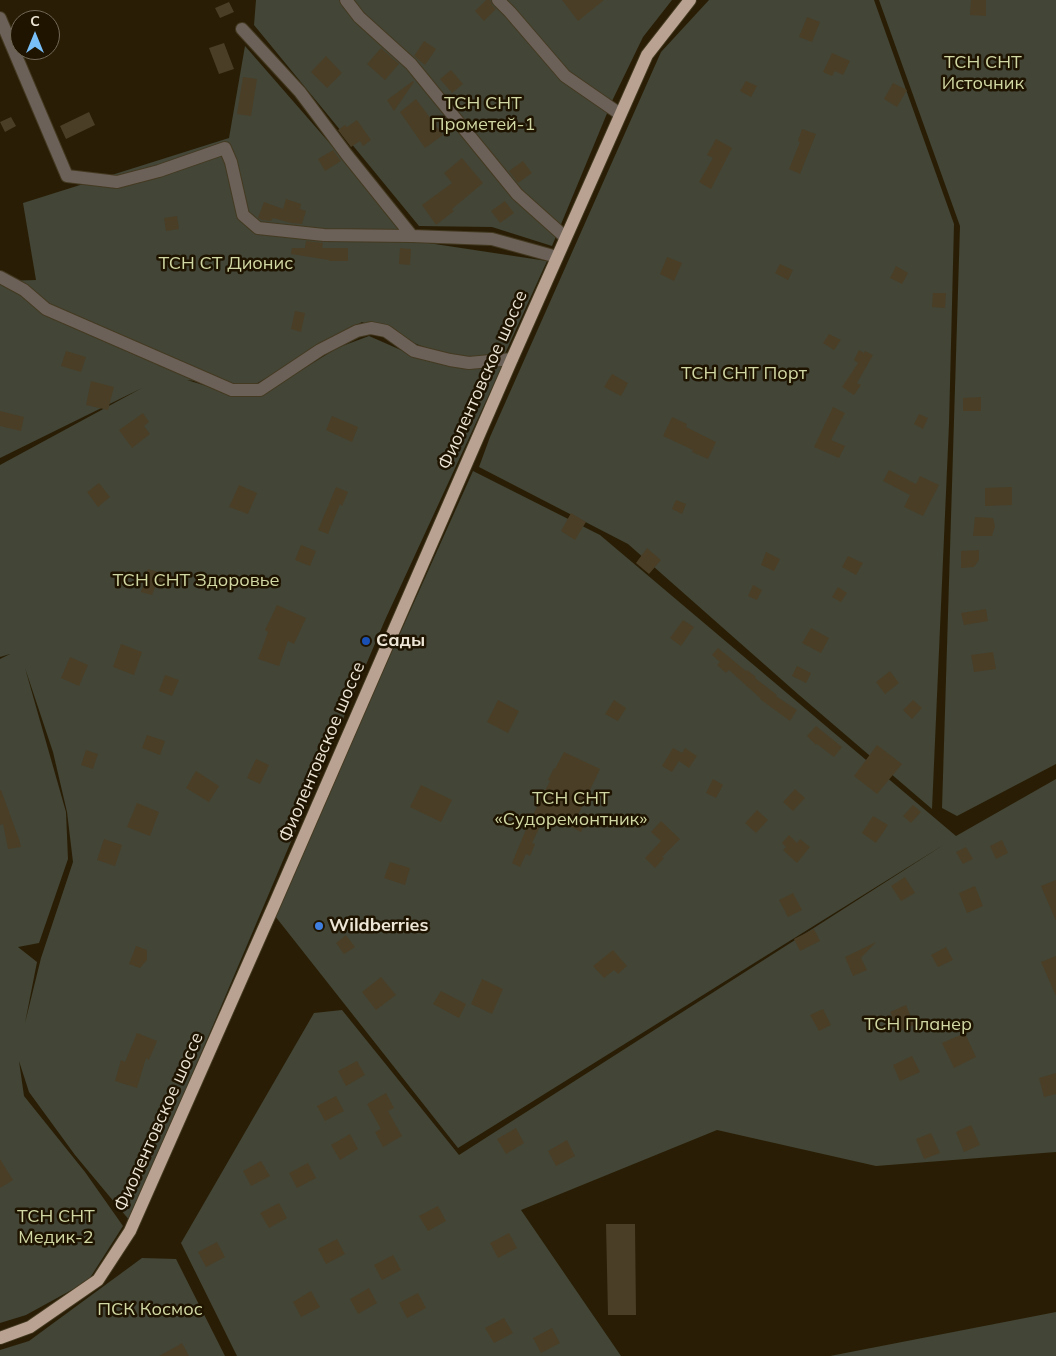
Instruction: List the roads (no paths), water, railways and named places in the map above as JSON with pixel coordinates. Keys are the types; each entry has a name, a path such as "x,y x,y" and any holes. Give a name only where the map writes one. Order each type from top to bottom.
{"main road":[{"name":"Фиолентовское шоссе","path":"0,1338 30,1327 98,1280 130,1231 646,55 690,0"}],"street":[{"path":"346,0 359,17 411,64 517,194 565,237"},
{"path":"498,0 565,76 620,114"},
{"path":"0,18 67,176 117,182 159,171 225,148 231,162 243,215 258,228 324,235 492,239 557,257"},
{"path":"242,29 300,92 412,236"},
{"path":"0,277 24,290 46,308 232,390 260,390 320,350 357,331 371,328 386,331 414,351 450,360 470,363 512,359"}],"place":[{"name":"Сады","path":"366,641"},
{"name":"Wildberries","path":"319,926"}],"park label":[{"name":"ТСН СНТ Источник","path":"983,73"},
{"name":"ТСН СНТ Прометей-1","path":"483,114"},
{"name":"ТСН СТ Дионис","path":"226,264"},
{"name":"ТСН СНТ Порт","path":"744,374"},
{"name":"ТСН СНТ Здоровье","path":"196,581"},
{"name":"ТСН СНТ «Судоремонтник»","path":"571,810"},
{"name":"ТСН Планер","path":"918,1025"},
{"name":"ТСН СНТ Медик-2","path":"56,1227"},
{"name":"ПСК Космос","path":"150,1310"}]}
